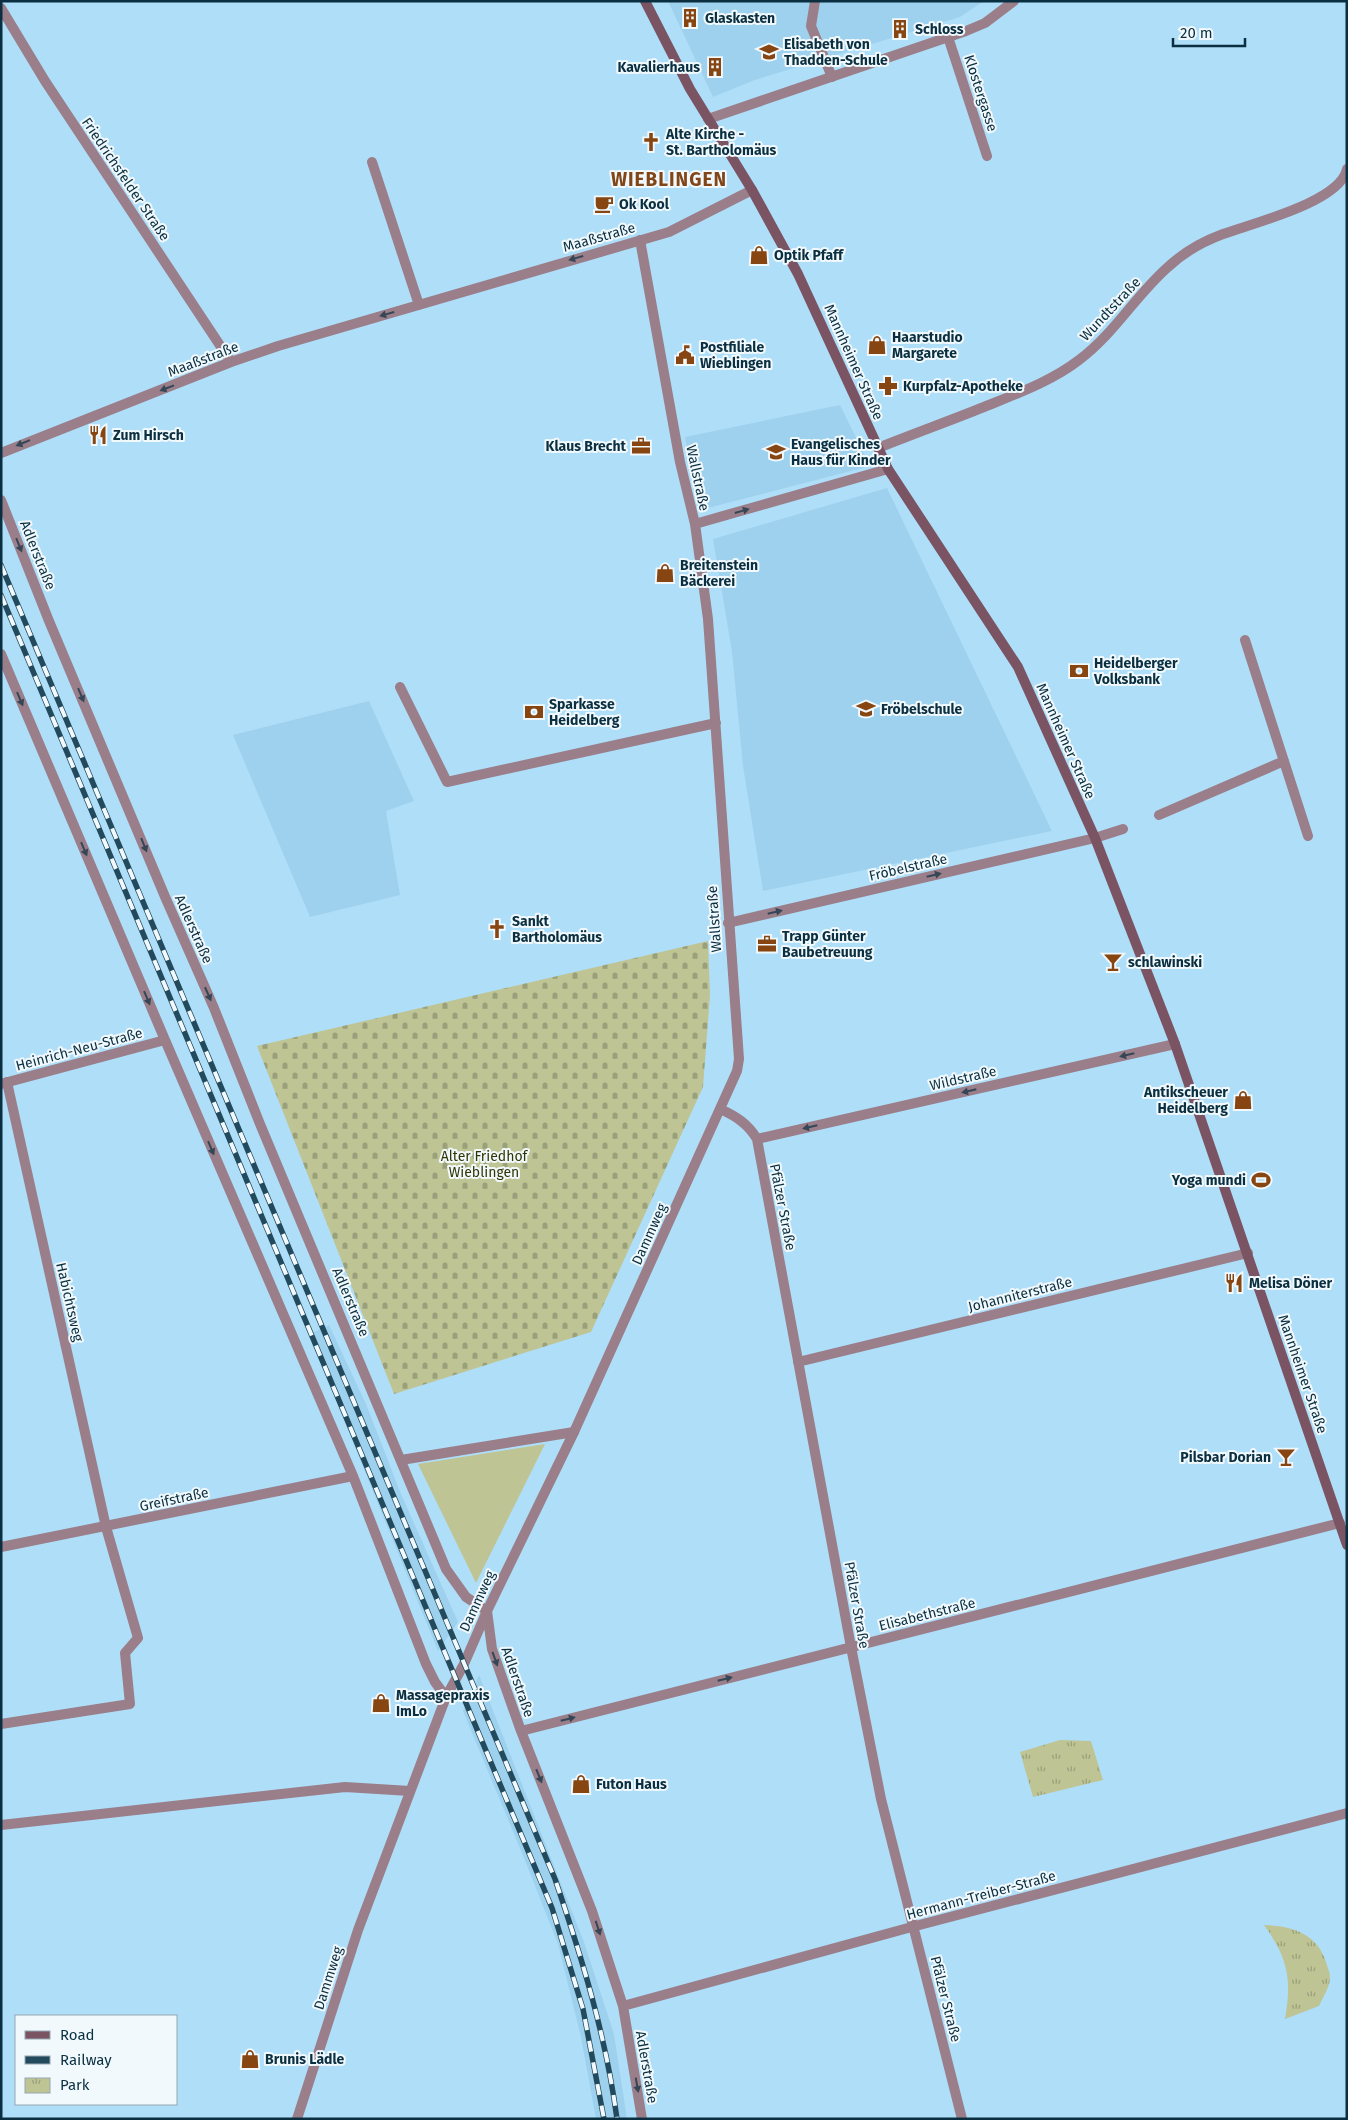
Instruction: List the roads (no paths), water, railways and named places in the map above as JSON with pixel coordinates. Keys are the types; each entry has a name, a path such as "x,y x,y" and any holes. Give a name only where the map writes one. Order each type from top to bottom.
{"street":[{"name":"Mannheimer Straße","path":"646,1 690,89 752,190 806,291 888,469 1018,667 1095,838 1175,1044 1347,1545"},
{"path":"815,1 812,26 832,77"},
{"path":"708,119 985,23 1014,1"},
{"name":"Friedrichsfelder Straße","path":"1,8 44,81 231,362"},
{"name":"Klostergasse","path":"948,37 987,156"},
{"path":"372,162 419,304"},
{"name":"Wundtstraße","path":"878,448 1014,395 1064,370 1080,360 1101,341 1168,266 1196,247 1221,235 1307,204 1322,196 1336,187 1346,174 1347,169"},
{"name":"Maaßstraße","path":"4,452 231,362 278,346 668,232 752,190"},
{"name":"Wallstraße","path":"640,240 680,462 695,524 708,619 739,1059 737,1071 720,1109"},
{"path":"695,524 888,469"},
{"name":"Adlerstraße","path":"1,500 49,621 214,1008 260,1124 446,1569 466,1597 486,1611 492,1649 521,1731 592,1911 623,2006 642,2119"},
{"path":"1246,640 1308,836"},
{"path":"1,654 353,1476 426,1664 435,1682 445,1692"},
{"path":"400,687 447,782 716,723"},
{"path":"1159,815 1284,761"},
{"name":"Fröbelstraße","path":"728,923 1095,838 1124,828"},
{"name":"Heinrich-Neu-Straße","path":"4,1083 165,1040"},
{"name":"Wildstraße","path":"757,1139 1175,1044"},
{"name":"Habichtsweg","path":"1,1724 130,1704 125,1653 138,1638 106,1527 4,1083"},
{"path":"720,1109 735,1116 744,1123 757,1139"},
{"name":"Dammweg","path":"297,2119 358,1930 445,1692 464,1664 486,1611 574,1432 720,1109"},
{"name":"Pfälzer Straße","path":"757,1139 850,1647 881,1799 962,2119"},
{"name":"Johanniterstraße","path":"798,1362 1248,1253"},
{"path":"401,1460 574,1432"},
{"name":"Greifstraße","path":"1,1547 353,1476"},
{"name":"Elisabethstraße","path":"521,1731 1340,1524"},
{"path":"1,1825 345,1787 410,1791"},
{"name":"Hermann-Treiber-Straße","path":"623,2006 1347,1813"}],"railway":[{"path":"1,565 555,1879 575,1938 600,2027 617,2119"},
{"path":"1,595 552,1908 583,2009 604,2119"}],"place":[{"name":"Glaskasten","path":"690,18"},
{"name":"Schloss","path":"900,29"},
{"name":"Elisabeth von Thadden-Schule","path":"769,52"},
{"name":"Kavalierhaus","path":"715,67"},
{"name":"Alte Kirche - St. Bartholomäus","path":"651,142"},
{"name":"Ok Kool","path":"604,204"},
{"name":"Optik Pfaff","path":"759,255"},
{"name":"Haarstudio Margarete","path":"877,345"},
{"name":"Postfiliale Wieblingen","path":"685,355"},
{"name":"Kurpfalz-Apotheke","path":"888,386"},
{"name":"Zum Hirsch","path":"98,435"},
{"name":"Klaus Brecht","path":"641,446"},
{"name":"Evangelisches Haus für Kinder","path":"776,452"},
{"name":"Breitenstein Bäckerei","path":"665,573"},
{"name":"Heidelberger Volksbank","path":"1079,671"},
{"name":"Fröbelschule","path":"866,709"},
{"name":"Sparkasse Heidelberg","path":"534,712"},
{"name":"Sankt Bartholomäus","path":"497,929"},
{"name":"Trapp Günter Baubetreuung","path":"767,944"},
{"name":"schlawinski","path":"1113,962"},
{"name":"Antikscheuer Heidelberg","path":"1243,1100"},
{"name":"Yoga mundi","path":"1261,1180"},
{"name":"Melisa Döner","path":"1234,1283"},
{"name":"Pilsbar Dorian","path":"1286,1457"},
{"name":"Massagepraxis ImLo","path":"381,1703"},
{"name":"Futon Haus","path":"581,1784"},
{"name":"Brunis Lädle","path":"250,2059"}],"district":[{"name":"WIEBLINGEN","path":"669,179"}],"park label":[{"name":"Alter Friedhof Wieblingen","path":"484,1164"}]}
